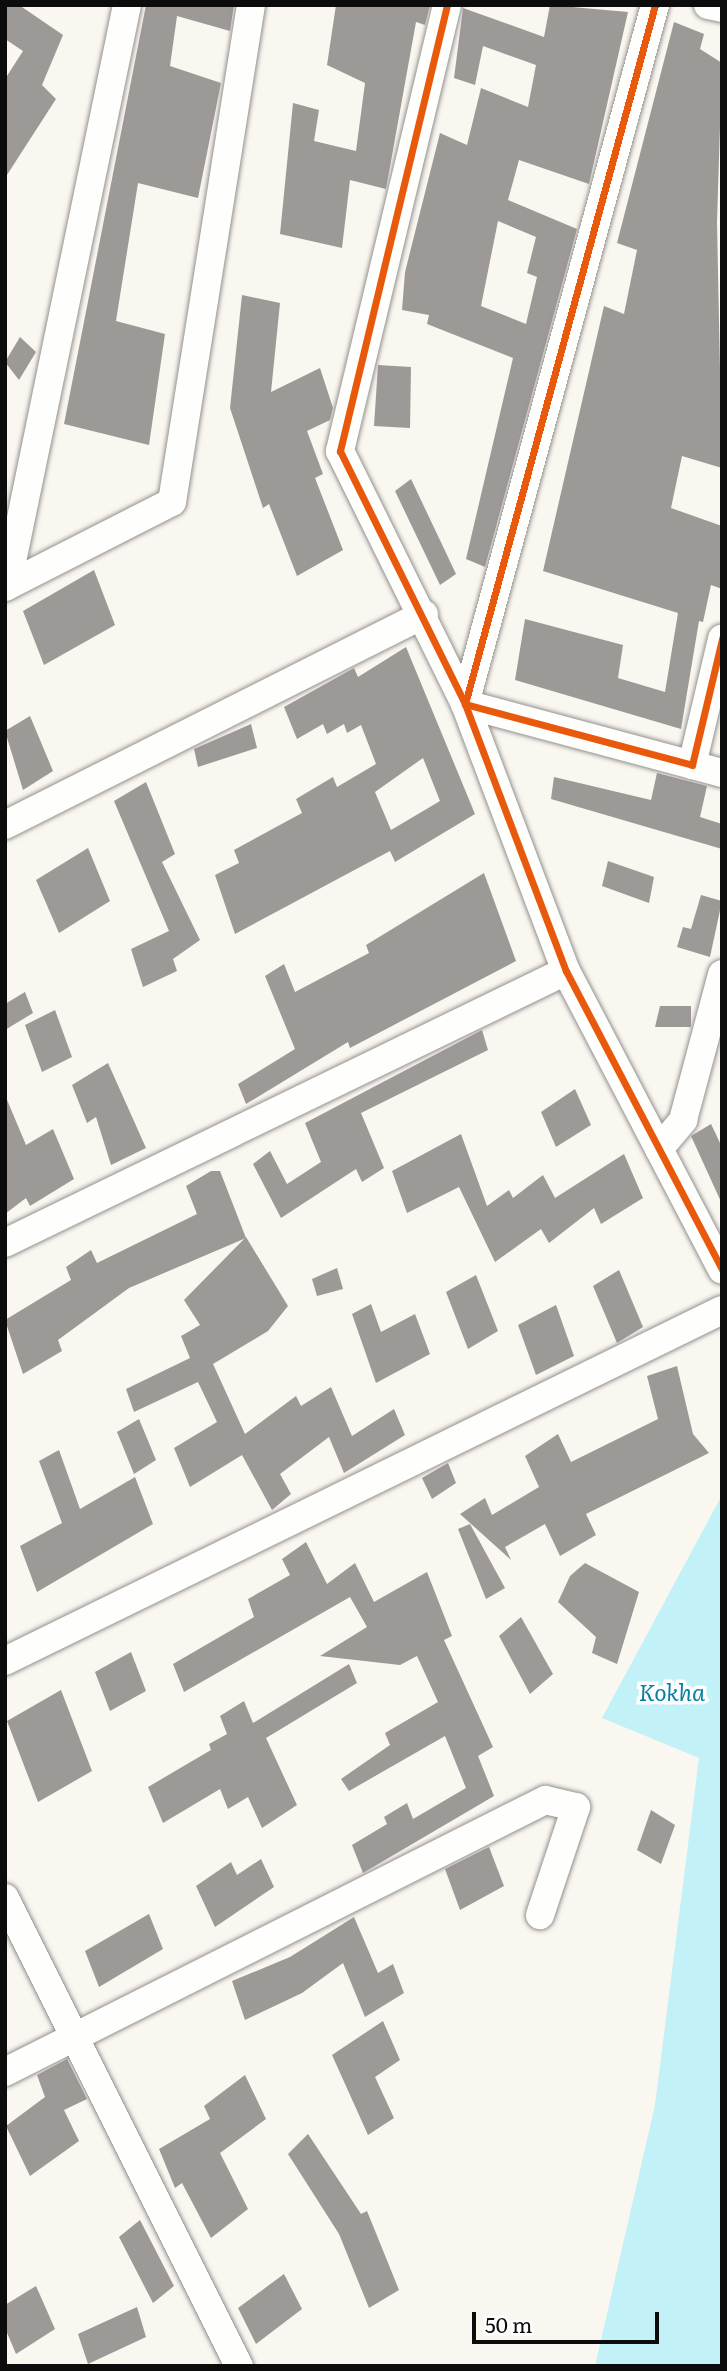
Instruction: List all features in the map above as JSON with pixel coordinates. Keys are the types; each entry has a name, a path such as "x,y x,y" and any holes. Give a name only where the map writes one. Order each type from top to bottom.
{"street":[{"path":"6,586 127,5"},
{"path":"6,586 172,502 251,5"},
{"path":"447,5 340,452 424,614 465,705 566,971 722,1270"},
{"path":"465,705 655,5"},
{"path":"708,5 722,8"},
{"path":"5,825 424,614"},
{"path":"692,765 722,639"},
{"path":"465,705 722,773"},
{"path":"5,1243 566,971"},
{"path":"659,1149 684,1120 722,974"},
{"path":"5,1661 722,1310"},
{"path":"5,2072 545,1800 576,1807 540,1915"},
{"path":"5,1898 78,2033 239,2366"}],"water":[{"name":"Kokha","path":"722,1495 722,2366 595,2366 655,2105 699,1758 602,1718"}],"building":[{"path":"5,5 19,5 63,35 42,85 56,99 5,178 5,79 23,51 5,39"},
{"path":"146,5 234,5 230,31 177,16 170,66 221,83 198,198 138,183 116,321 165,334 149,445 64,424"},
{"path":"336,5 430,5 425,25 416,22 386,189 350,180 342,248 280,234 293,103 319,110 314,141 356,151 365,83 327,65"},
{"path":"550,5 628,12 589,184 519,160 508,200 577,229 485,567 466,559 513,358 427,324 429,315 402,310 405,272 440,133 467,145 481,88 528,107 536,65 483,46 475,85 454,78 463,8 544,37","holes":["498,221 536,237 527,273 537,277 526,324 481,306"]},
{"path":"674,22 704,34 700,49 722,63 717,222 722,468 682,456 671,508 722,526 722,589 711,585 703,622 699,621 681,729 515,680 525,619 623,645 618,678 665,692 678,613 543,571 604,306 624,314 637,250 617,243"},
{"path":"242,295 280,303 271,392 320,368 333,408 330,420 307,431 323,474 315,478 343,550 297,576 269,504 263,508 230,408"},
{"path":"20,337 36,352 19,380 5,362"},
{"path":"378,365 411,367 410,428 374,426"},
{"path":"411,479 456,574 440,585 395,491"},
{"path":"94,570 115,625 44,665 23,611"},
{"path":"406,647 475,814 395,862 390,851 235,934 215,875 239,863 234,850 302,813 296,799 333,777 337,787 376,764 361,725 347,733 344,724 327,734 323,724 297,739 284,707 354,668 358,677","holes":["423,758 440,801 391,830 375,792"]},
{"path":"30,716 53,771 23,790 5,731"},
{"path":"251,724 257,748 198,767 194,749"},
{"path":"657,773 707,786 700,817 722,824 722,849 551,799 554,777 651,800"},
{"path":"146,782 175,854 162,862 200,940 173,959 177,971 143,987 131,949 169,931 114,801"},
{"path":"88,848 110,901 59,933 36,880"},
{"path":"608,861 654,877 649,903 602,886"},
{"path":"484,873 516,961 350,1048 348,1042 246,1104 238,1084 295,1049 265,976 284,964 295,992 369,953 366,945"},
{"path":"701,895 722,901 710,957 677,947 683,927 691,929"},
{"path":"25,992 33,1013 5,1030 5,1004"},
{"path":"660,1006 691,1006 691,1027 655,1027"},
{"path":"55,1010 72,1057 42,1072 25,1025"},
{"path":"482,1030 488,1050 361,1113 384,1168 362,1182 356,1169 281,1218 253,1164 270,1151 287,1184 321,1162 305,1123"},
{"path":"108,1063 146,1148 111,1165 96,1117 87,1123 72,1085"},
{"path":"575,1089 591,1125 556,1147 541,1112"},
{"path":"5,1095 26,1145 53,1129 74,1179 30,1206 26,1198 5,1214"},
{"path":"711,1124 722,1147 722,1204 691,1136"},
{"path":"461,1134 487,1206 509,1190 513,1198 543,1175 555,1198 624,1154 643,1198 601,1224 594,1208 549,1243 541,1229 495,1262 459,1187 407,1213 392,1171"},
{"path":"211,1171 220,1171 246,1238 129,1288 58,1340 62,1351 23,1374 5,1320 71,1280 66,1267 91,1250 97,1263 197,1214 186,1186"},
{"path":"246,1237 288,1306 268,1331 213,1364 245,1434 296,1396 301,1406 331,1387 352,1436 394,1409 405,1435 344,1473 329,1437 280,1474 291,1494 272,1510 242,1455 190,1487 174,1448 217,1422 198,1382 134,1412 126,1389 190,1358 181,1336 200,1325 184,1300"},
{"path":"337,1268 343,1289 317,1296 312,1279"},
{"path":"619,1270 643,1327 617,1343 593,1286"},
{"path":"476,1275 498,1331 468,1349 446,1292"},
{"path":"371,1304 381,1332 415,1314 430,1354 376,1383 352,1314"},
{"path":"556,1305 574,1356 536,1375 518,1325"},
{"path":"677,1366 693,1434 709,1453 586,1514 596,1535 560,1556 545,1524 505,1547 511,1560 460,1514 485,1498 492,1515 539,1487 525,1456 558,1434 571,1462 658,1419 647,1376"},
{"path":"139,1419 156,1460 134,1474 117,1432"},
{"path":"59,1450 80,1509 135,1477 153,1524 37,1592 20,1546 62,1523 39,1461"},
{"path":"448,1463 456,1483 432,1499 422,1478"},
{"path":"470,1524 505,1588 486,1599 458,1529"},
{"path":"306,1542 327,1584 355,1563 374,1602 427,1572 452,1636 444,1640 493,1747 478,1756 494,1796 363,1873 352,1845 387,1824 384,1817 407,1803 413,1819 466,1788 445,1736 349,1791 341,1779 390,1745 385,1733 438,1702 417,1656 400,1665 320,1656 367,1627 350,1597 184,1692 173,1664 254,1617 248,1599 290,1575 282,1559"},
{"path":"585,1563 639,1592 617,1664 592,1653 596,1637 558,1602 570,1576"},
{"path":"521,1617 553,1674 530,1694 499,1636"},
{"path":"131,1652 146,1691 110,1711 95,1672"},
{"path":"349,1664 357,1683 266,1738 297,1805 262,1828 248,1797 228,1809 220,1789 163,1823 148,1787 211,1750 209,1744 227,1734 220,1716 244,1701 253,1723"},
{"path":"61,1690 92,1771 38,1802 7,1721"},
{"path":"651,1810 675,1825 661,1864 637,1850"},
{"path":"489,1847 504,1886 460,1910 445,1869"},
{"path":"261,1859 274,1887 215,1927 196,1886 231,1862 237,1875"},
{"path":"149,1914 163,1949 99,1987 85,1951"},
{"path":"354,1917 378,1973 393,1964 404,1993 365,2017 343,1963 302,1993 245,2020 232,1981 290,1957"},
{"path":"383,2021 400,2060 375,2077 394,2118 368,2135 332,2055"},
{"path":"67,2059 87,2099 64,2110 79,2141 30,2176 6,2126 45,2097 37,2075"},
{"path":"245,2075 266,2119 220,2153 248,2209 211,2238 182,2183 175,2188 159,2149 210,2119 204,2106"},
{"path":"308,2134 361,2214 367,2211 399,2290 369,2308 339,2234 288,2154"},
{"path":"140,2220 174,2286 153,2303 119,2237"},
{"path":"284,2274 302,2309 256,2344 238,2308"},
{"path":"36,2286 55,2329 16,2354 5,2328 5,2305"},
{"path":"137,2307 146,2337 88,2364 78,2334"}],"cycle path":[{"path":"447,5 340,451 465,704 566,971 722,1270"},
{"path":"655,5 465,704 692,765 722,639"}]}
